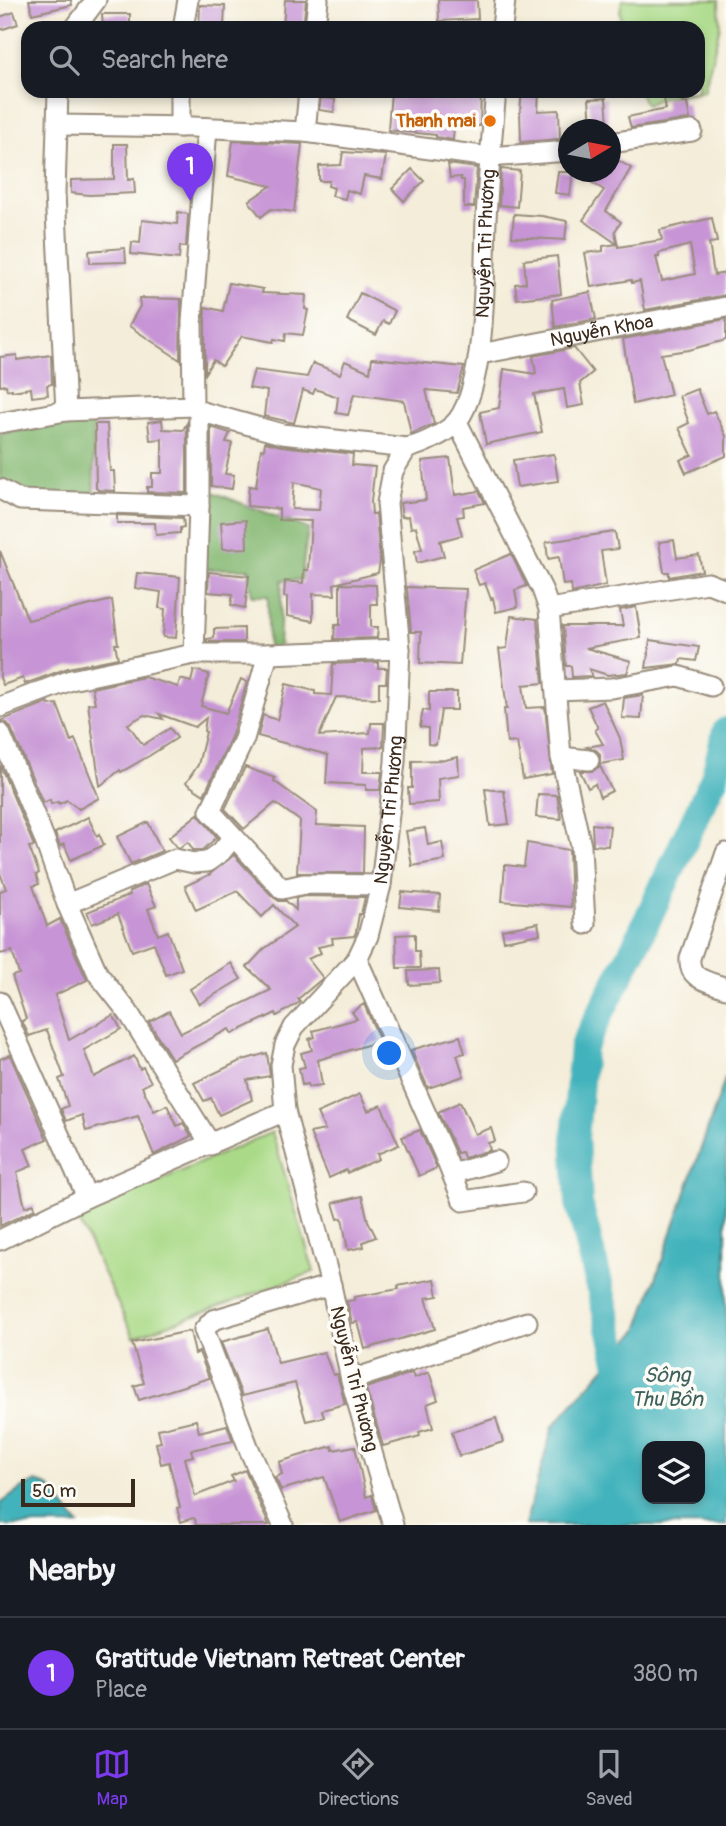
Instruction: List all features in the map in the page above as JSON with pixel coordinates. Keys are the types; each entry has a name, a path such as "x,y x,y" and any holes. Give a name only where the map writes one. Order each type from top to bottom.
{"street":[{"path":"80,21 96,0"},
{"path":"184,21 188,0"},
{"path":"316,21 318,0"},
{"path":"503,21 505,0"},
{"path":"58,98 55,194 66,411"},
{"path":"180,98 180,127"},
{"path":"305,132 308,98"},
{"name":"Nguyễn Tri Phương","path":"457,422 466,404 480,354 489,157 495,98"},
{"path":"58,125 305,132 489,157 558,152"},
{"path":"194,653 199,506 192,322 207,128"},
{"path":"621,142 692,131"},
{"name":"Nguyễn Khoa","path":"480,354 726,307"},
{"path":"0,423 66,411 196,408 282,435 407,448 423,444 457,422 542,589 549,609 561,757 581,846 585,924"},
{"name":"Nguyễn Tri Phương","path":"393,1525 351,1380 331,1285 285,1111 281,1065 285,1045 294,1027 357,958 368,936 381,885 395,762 400,649 387,503 393,471 407,448"},
{"path":"0,489 20,500 199,506"},
{"path":"549,609 708,583 726,590"},
{"path":"0,707 71,680 194,653 268,654 400,649"},
{"path":"268,654 244,739 210,811 282,889 303,884 381,885"},
{"path":"556,690 612,688 678,676 711,686"},
{"path":"0,733 44,838 67,904 98,974 128,1012 211,1145"},
{"path":"561,757 589,760"},
{"path":"67,904 175,859 194,863 207,862 221,852 233,837"},
{"path":"726,853 720,897 691,958 689,968 694,975 726,988"},
{"path":"357,958 463,1201 523,1192"},
{"path":"0,1002 87,1197"},
{"path":"0,1240 87,1197 285,1111"},
{"path":"452,1174 496,1161"},
{"path":"283,1525 258,1463 249,1449 204,1330 214,1320 331,1285"},
{"path":"351,1380 527,1322"}],"green space":[{"path":"622,0 719,0 720,27 705,87 705,21 622,21"},
{"path":"642,98 660,98 646,105"},
{"path":"93,419 94,498 20,500 0,484 0,434"},
{"path":"210,491 308,529 301,580 282,580 279,648 268,654 268,596 252,596 249,569 204,569 197,555 213,515"},
{"path":"272,1132 314,1272 134,1337 76,1216"}],"water":[{"name":"Sông Thu Bồn","path":"726,1076 726,1525 525,1525 553,1426 638,1330"},
{"path":"36,1482 48,1486 79,1525 0,1525 0,1504 25,1486"}],"building":[{"path":"29,0 71,0 72,5 32,14"},
{"path":"285,0 306,0 304,21 284,21"},
{"path":"438,0 477,0 478,19 439,21"},
{"path":"200,5 225,6 224,21 199,21"},
{"path":"14,12 18,24 0,30 0,17"},
{"path":"102,14 130,14 130,21 102,21"},
{"path":"321,98 335,99 334,112 319,110"},
{"path":"390,98 481,98 480,126 454,125 453,140 436,135 388,130"},
{"path":"521,98 539,98 538,111 559,110 558,139 521,142"},
{"path":"606,98 608,119 591,119 589,99"},
{"path":"681,98 682,103 687,103 690,119 631,128 628,117 666,109 664,99"},
{"path":"233,141 302,144 294,212 271,209 261,217 249,201 271,186 228,176"},
{"path":"114,144 127,144 128,180 134,179 135,193 71,193 71,180 114,179"},
{"path":"343,152 386,155 382,179 364,176 360,194 347,190 345,199 332,196 334,188 328,186 329,181 319,181 319,166 341,165"},
{"path":"621,162 631,168 606,211 621,222 615,231 618,247 662,240 660,230 712,218 717,242 709,243 714,275 726,273 726,295 645,310 640,281 591,287 585,253 603,251 603,246 617,244 583,220 604,190 591,182 621,182","holes":["690,245 695,274 662,281 656,257 659,257 659,253"]},
{"path":"448,164 477,168 474,207 464,207 464,180 461,180 461,177 450,178"},
{"path":"412,169 424,181 404,201 392,189"},
{"path":"501,169 520,171 517,207 499,205"},
{"path":"558,172 558,182 572,182 570,195 555,193"},
{"path":"178,212 188,214 186,247 180,246 179,259 131,254 132,242 140,243 142,220 177,224"},
{"path":"514,214 567,221 565,240 512,237"},
{"path":"125,248 126,262 90,263 89,251"},
{"path":"557,256 561,294 517,299 515,284 526,283 524,260"},
{"path":"229,283 263,289 262,293 306,295 305,309 308,310 303,335 286,333 285,341 274,339 273,342 242,336 222,366 213,360 205,373 205,307 223,311"},
{"path":"590,292 596,319 555,327 552,300"},
{"path":"360,293 395,311 389,324 383,321 376,335 347,320"},
{"path":"139,298 181,299 180,360 129,326 140,306"},
{"path":"726,319 726,340 661,354 671,395 633,404 623,339"},
{"path":"574,348 593,372 580,383 584,405 567,408 564,389 534,394 542,432 486,444 480,412 499,408 504,369 536,374 533,356"},
{"path":"17,355 17,360 51,355 52,384 47,385 48,395 32,397 31,388 12,391 7,390 6,385 0,386 0,357"},
{"path":"372,358 464,367 457,393 426,390 434,424 411,434 404,401 354,394 348,415 336,413 338,397 315,389 313,394 303,390 294,423 264,416 267,391 249,388 254,370 307,377 313,363 340,374 345,361 370,372"},
{"path":"697,389 707,414 714,411 726,436 726,456 686,473 680,460 692,455 679,428 689,423 679,396"},
{"path":"162,420 163,429 183,430 187,423 187,493 147,492 147,487 152,487 152,473 162,473 162,439 150,440 148,422"},
{"path":"95,424 107,424 110,471 114,471 115,491 96,488"},
{"path":"211,427 230,433 226,442 232,443 225,474 234,475 232,489 211,486"},
{"path":"265,442 353,454 352,465 375,467 371,501 372,514 376,514 380,561 378,573 334,584 335,595 313,594 313,621 287,616 287,597 284,597 285,581 303,583 304,570 308,570 311,521 279,520 279,509 247,506 249,486 256,487 261,449 264,450","holes":["294,482 321,488 319,510 292,509"]},
{"path":"554,454 558,481 517,487 513,460"},
{"path":"450,458 455,495 479,491 485,503 463,507 464,516 457,517 462,535 440,541 444,556 417,563 415,551 422,549 416,527 411,528 409,516 402,517 400,503 426,500 422,461"},
{"path":"117,515 183,518 184,527 180,528 180,533 156,535 155,523 117,523"},
{"path":"246,520 247,548 223,549 221,522"},
{"path":"615,532 618,549 601,551 606,585 572,593 571,584 563,585 559,557 548,559 546,542"},
{"path":"674,540 677,558 699,555 702,571 669,577 669,572 664,572 659,542"},
{"path":"0,551 28,620 112,600 118,658 68,668 25,684 23,678 3,685 0,678"},
{"path":"511,554 527,586 515,590 518,607 496,612 493,598 491,599 485,583 479,585 473,570"},
{"path":"209,572 249,576 245,608 231,605 233,594 208,592"},
{"path":"137,573 180,577 176,638 163,637 165,609 159,608 161,592 135,588"},
{"path":"340,584 376,585 377,604 371,604 371,627 378,627 377,638 334,639 335,625 340,625"},
{"path":"407,587 466,589 460,665 420,663 421,632 411,632"},
{"path":"636,607 641,638 586,648 631,661 627,673 608,675 589,669 592,676 572,677 571,666 566,666 563,626 623,626 620,610"},
{"path":"511,616 537,619 543,683 523,685 526,708 545,707 552,774 523,779 517,742 507,743 504,709 507,709 499,649 507,648"},
{"path":"244,628 244,642 207,642 207,639 214,638 214,629"},
{"path":"650,640 699,647 696,661 681,659 680,664 646,668"},
{"path":"378,662 378,668 387,668 386,683 379,683 379,698 336,697 319,736 370,733 371,723 384,723 383,747 364,748 363,772 382,772 380,790 366,790 366,785 326,783 328,755 258,736 263,715 277,720 286,684 315,691 315,694 331,695 333,664"},
{"path":"194,670 209,674 201,706 226,713 241,679 247,682 232,735 204,795 186,783 198,765 206,732 206,718 195,727 159,714 163,719 144,715 128,724 143,745 170,728 177,738 121,772 120,770 100,786 88,704 95,703 92,688 144,677 178,687 180,679 191,682"},
{"path":"429,692 457,692 457,710 441,710 436,745 428,744 428,728 420,727 423,710 429,711"},
{"path":"643,695 641,719 622,718 624,698"},
{"path":"603,701 620,738 624,760 600,764 600,754 587,747 603,744 595,730 598,728 588,707"},
{"path":"48,702 49,705 57,704 71,741 75,739 99,798 79,809 67,800 59,804 51,804 50,800 43,803 11,728 0,721"},
{"path":"458,757 459,775 438,778 439,802 409,804 408,788 412,788 412,761"},
{"path":"0,765 34,846 29,847 39,873 36,875 39,884 33,886 47,926 60,919 87,980 55,995 69,1040 113,1015 121,1029 84,1050 94,1077 134,1056 151,1082 142,1087 154,1111 167,1105 177,1126 183,1123 191,1136 154,1155 138,1116 86,1131 82,1115 66,1121 61,1109 68,1106 59,1079 64,1077 47,1030 29,1036 22,1021 26,1019 12,976 19,974 12,951 0,954 0,891 6,889 0,873"},
{"path":"600,766 612,791 600,797 595,784 588,788 580,771 593,771"},
{"path":"245,767 275,778 274,781 317,812 316,825 364,827 363,873 297,873 300,821 275,803 244,829 225,809"},
{"path":"485,789 504,791 509,824 490,826"},
{"path":"538,794 557,795 561,819 536,817"},
{"path":"198,814 217,837 203,850 193,850 188,842 180,848 177,847 169,837"},
{"path":"88,817 104,845 71,860 64,844 60,846 55,833"},
{"path":"148,822 162,851 131,864 117,837"},
{"path":"592,824 610,826 608,846 593,845"},
{"path":"425,828 428,845 442,842 445,860 412,866 406,831"},
{"path":"527,843 569,850 571,907 502,901 505,865 524,867"},
{"path":"234,855 273,897 286,901 296,910 296,898 305,896 365,897 356,932 354,936 332,938 333,944 318,947 321,953 308,959 323,978 298,999 300,1002 277,1016 276,1013 232,1034 229,1029 172,1059 149,1022 169,1011 181,1033 271,990 247,967 264,949 295,927 274,905 262,917 237,891 196,910 185,886 209,875"},
{"path":"146,884 156,906 148,909 158,935 168,931 182,969 166,975 154,943 132,951 118,914 92,924 87,912 130,895 129,892"},
{"path":"402,892 440,895 439,911 400,907"},
{"path":"538,923 540,934 504,941 502,930"},
{"path":"415,934 415,951 419,951 420,968 397,968 396,935"},
{"path":"231,963 241,979 199,1004 190,989"},
{"path":"439,970 440,983 409,985 408,971"},
{"path":"364,1004 380,1041 318,1060 322,1085 302,1085 299,1068 305,1067 301,1053 312,1050 309,1039 315,1037 313,1031 357,1019 352,1012"},
{"path":"460,1036 465,1053 457,1055 464,1076 428,1088 411,1050"},
{"path":"267,1053 270,1076 247,1080 252,1100 219,1115 211,1098 204,1101 194,1083 240,1061"},
{"path":"10,1055 47,1139 25,1149 32,1166 17,1172 25,1207 34,1204 35,1209 0,1226 0,1059"},
{"path":"360,1094 368,1111 381,1105 399,1145 377,1154 379,1159 329,1178 310,1133 325,1130 317,1113"},
{"path":"460,1102 475,1134 491,1128 495,1141 488,1143 490,1150 464,1158 462,1152 457,1153 438,1112"},
{"path":"420,1130 437,1168 419,1176 402,1137"},
{"path":"362,1196 368,1221 376,1237 363,1242 364,1247 348,1250 342,1218 338,1219 333,1203"},
{"path":"435,1279 438,1296 426,1298 435,1329 365,1349 358,1322 352,1323 347,1301 354,1300 354,1297 399,1289 398,1286"},
{"path":"268,1329 278,1363 324,1352 333,1375 337,1374 345,1404 322,1410 324,1417 306,1421 295,1383 242,1396 221,1342"},
{"path":"190,1331 195,1354 199,1352 209,1378 139,1400 134,1386 144,1383 132,1343"},
{"path":"429,1372 438,1400 427,1404 433,1428 419,1432 420,1436 383,1446 366,1388 412,1373 414,1378"},
{"path":"496,1418 503,1442 459,1456 452,1432"},
{"path":"196,1420 199,1432 227,1425 233,1441 191,1450 193,1456 185,1458 195,1496 234,1481 231,1476 245,1470 269,1525 196,1525 193,1518 181,1522 169,1462 161,1464 156,1443 161,1442 158,1429"},
{"path":"332,1446 333,1450 355,1446 366,1497 372,1495 376,1510 340,1522 324,1477 281,1490 275,1477 282,1474 279,1462"}],"waterway":[{"path":"654,1441 622,1377 579,1203 575,1138 583,1047 634,948 714,778 726,731"}],"place":[{"name":"Thanh mai","path":"490,121"},
{"name":"Gratitude Vietnam Retreat Center","path":"190,201"}]}
